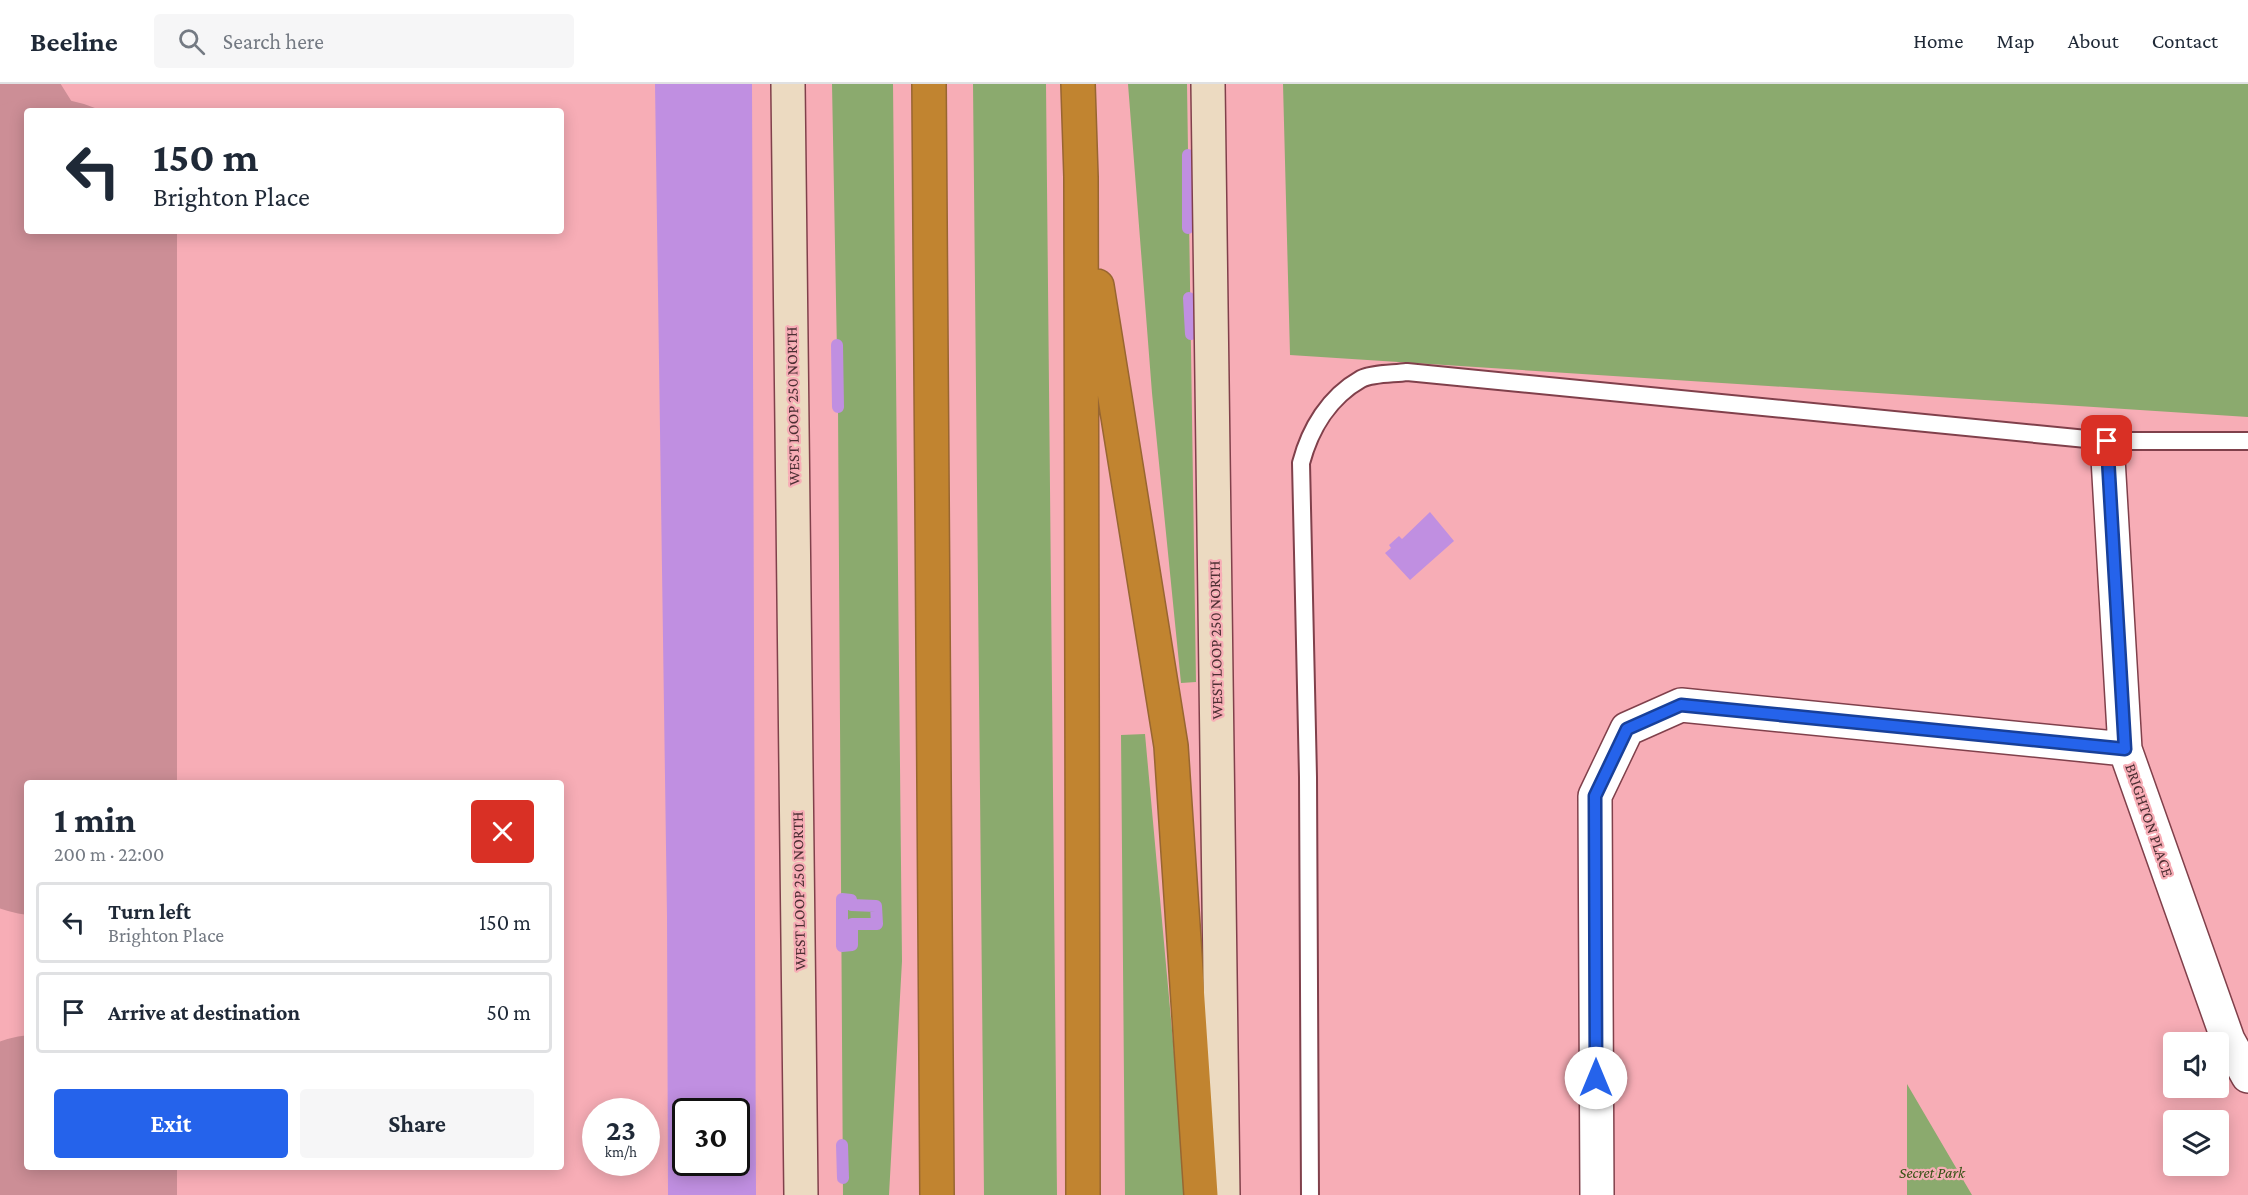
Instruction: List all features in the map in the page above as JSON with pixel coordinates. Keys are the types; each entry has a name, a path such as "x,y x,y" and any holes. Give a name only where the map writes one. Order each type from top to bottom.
{"highway":[{"path":"929,84 937,1195"},
{"path":"1078,84 1081,177 1083,1195"},
{"path":"1081,177 1172,746 1201,1195"},
{"path":"921,1195 935,931"}],"main road":[{"name":"WEST LOOP 250 NORTH","path":"788,84 801,1195"},
{"name":"WEST LOOP 250 NORTH","path":"1208,84 1223,1195"}],"street":[{"name":"BRIGHTON PLACE","path":"2107,441 2125,749 2228,1040 2248,1076"},
{"path":"1597,1195 1595,796 1627,729 1681,705 2125,749"}],"lane":[{"path":"1310,1195 1308,777 1301,463 1307,440 1326,408 1363,378 1407,372 2107,441 2248,441"}],"green space":[{"path":"832,84 893,84 902,961 889,1195 843,1195 838,407"},
{"path":"973,84 1046,84 1057,1195 984,1195"},
{"path":"1128,84 1187,84 1196,682 1181,683 1152,393"},
{"path":"1283,84 2248,84 2248,417 1290,355"},
{"path":"1145,734 1187,1195 1125,1195 1121,735"},
{"name":"Secret Park","path":"1907,1084 1972,1195 1907,1195"}],"shaded area":[{"path":"655,84 752,84 756,1195 668,1195 667,916"},
{"path":"1430,512 1454,541 1410,580 1385,553 1391,548 1389,545 1399,536 1402,539"}],"waterway":[{"path":"1188,155 1188,228"},
{"path":"1189,298 1191,334"},
{"path":"837,345 838,407"},
{"path":"842,899 851,900 852,905 876,906 877,924 852,924 852,945 842,946 842,899"},
{"path":"842,1145 843,1178"}],"taxiway":[{"path":"0,94 24,125"},
{"path":"0,288 23,258 34,234"},
{"path":"0,402 44,458"}],"runway":[{"path":"44,234 44,780"},
{"path":"44,1170 44,1195"}],"route":[{"path":"1596,1078 1595,796 1627,729 1681,705 2125,749 2107,441"}]}
